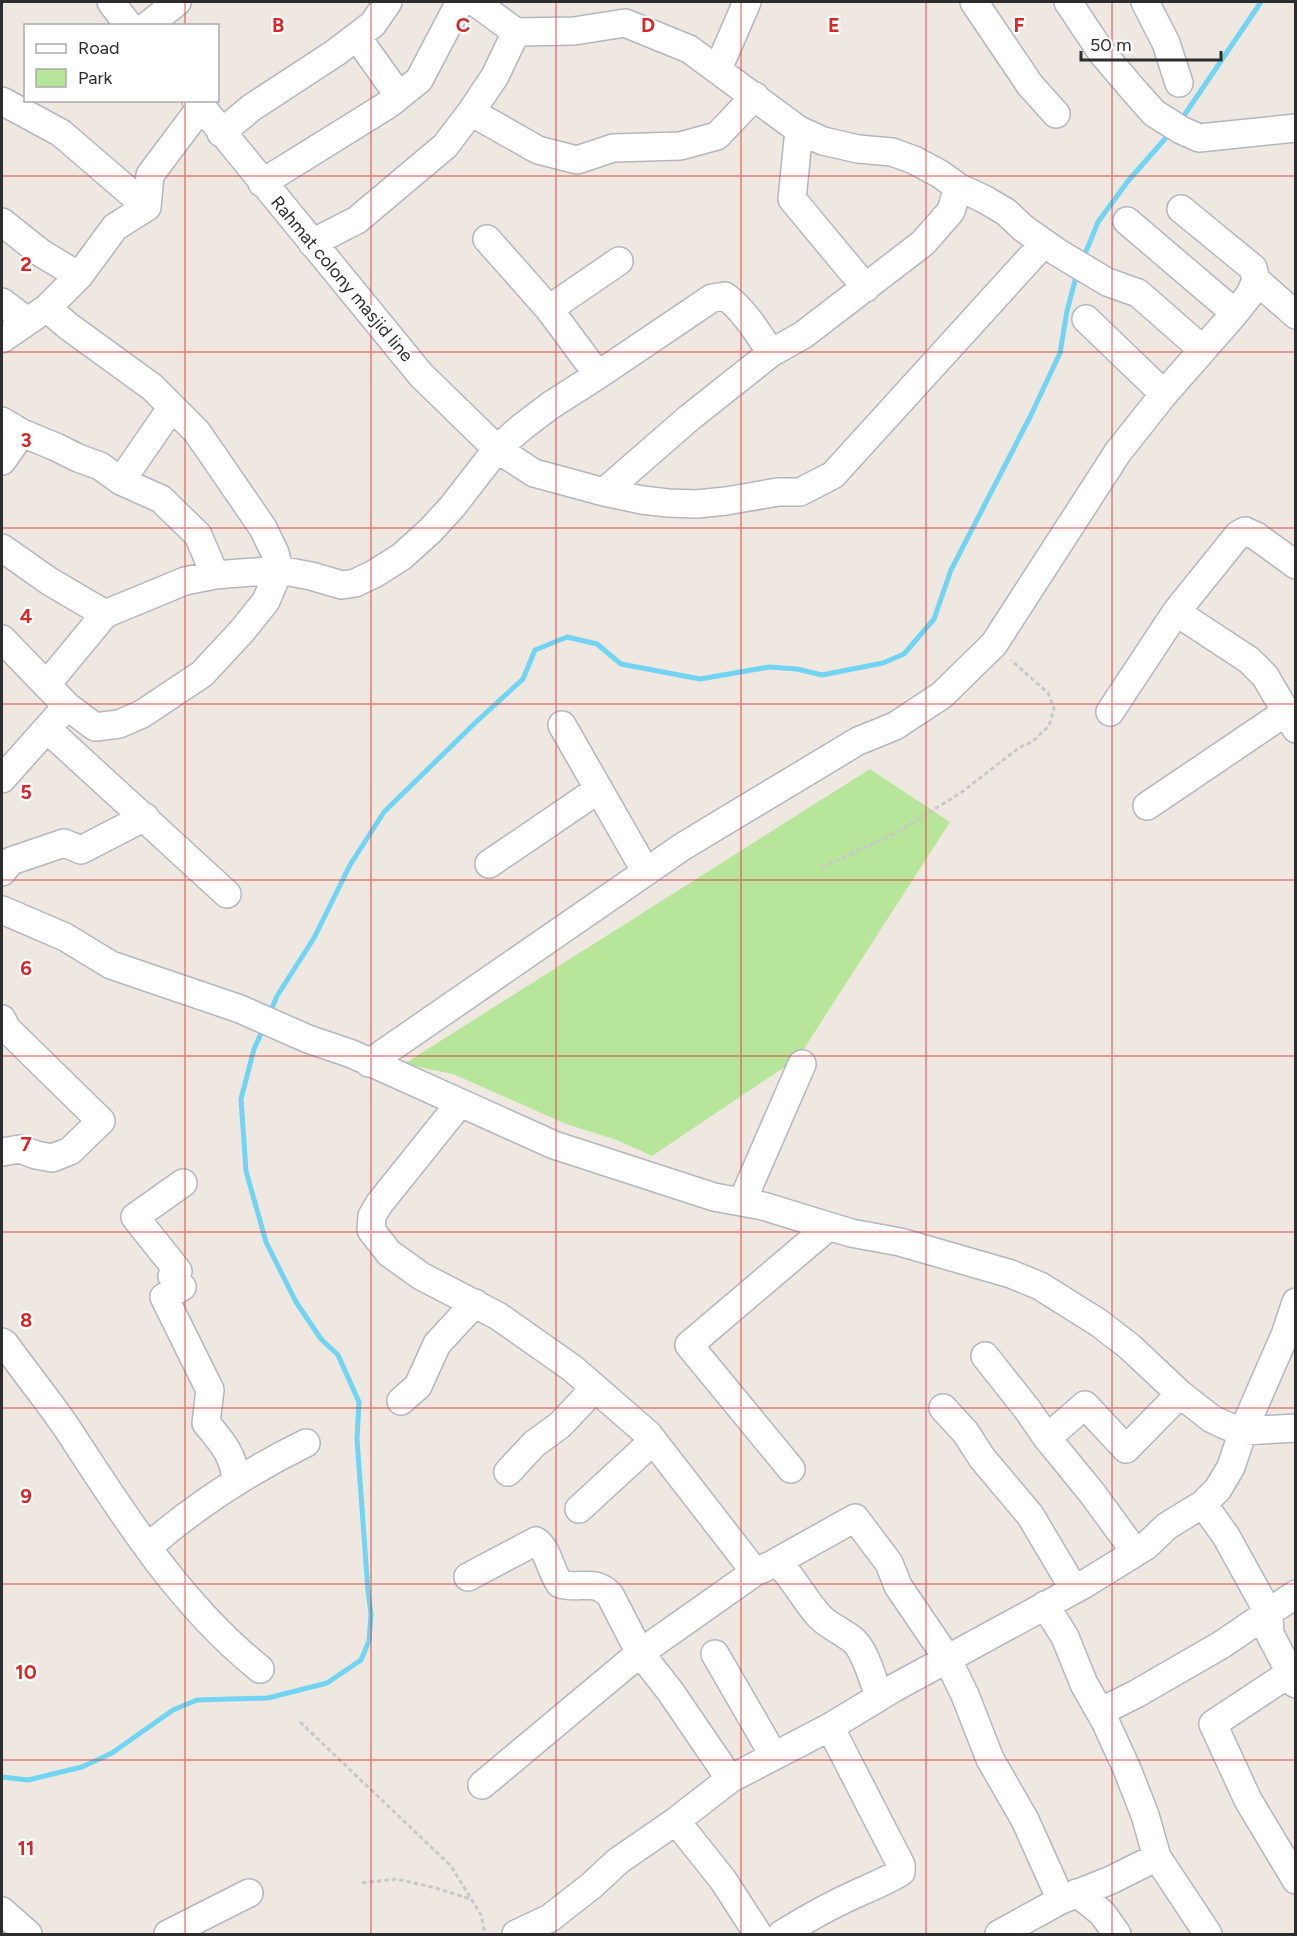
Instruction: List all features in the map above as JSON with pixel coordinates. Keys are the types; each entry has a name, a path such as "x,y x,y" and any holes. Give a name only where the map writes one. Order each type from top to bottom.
{"street":[{"path":"111,2 128,24"},
{"path":"150,24 177,2"},
{"path":"221,133 251,108 373,24 388,2"},
{"path":"262,183 399,96 419,80 460,2"},
{"path":"718,69 747,2"},
{"path":"974,2 1030,85 1056,114"},
{"path":"1068,2 1102,53 1154,113 1181,130 1199,138 1296,128"},
{"path":"1145,2 1163,36 1179,83"},
{"path":"491,5 516,32 574,31 625,23 689,48 799,130 823,141 858,149 892,152 914,160 958,187 1006,212 1023,228 1107,282 1138,292 1202,349"},
{"path":"312,243 357,220 445,146 495,76 516,32"},
{"path":"357,36 399,96"},
{"path":"471,112 538,150 577,160 613,148 680,146 717,136 755,96"},
{"path":"2,101 61,134 147,207"},
{"path":"147,207 150,175 198,104"},
{"name":"Rahmat colony masjid line","path":"198,104 421,375 497,450 534,473 642,500 697,504 778,492 800,492 833,475 1051,247"},
{"path":"799,130 792,199 866,288"},
{"path":"604,492 689,418 771,353 803,335 923,243 951,211 958,187"},
{"path":"2,339 37,314 78,276 115,227 147,207"},
{"path":"1181,209 1253,268 1256,280 1296,315"},
{"path":"1127,221 1235,314"},
{"path":"2,222 41,253 78,276"},
{"path":"487,239 549,309 598,375"},
{"path":"549,309 619,261"},
{"path":"369,1063 682,847 858,741 895,726 942,694 994,644 1118,452 1202,349 1235,314 1250,294 1256,280"},
{"path":"47,684 105,614 185,581 215,575 279,570 342,585 355,584 374,574 401,557 430,531 497,450 550,405 712,298 725,296 733,302 755,328 771,353"},
{"path":"2,302 68,326 152,387 197,432 262,528 279,570 266,601 202,674 142,714 119,724 95,727 67,706 2,639"},
{"path":"1086,319 1164,394"},
{"path":"121,481 172,407"},
{"path":"2,460 12,427 100,466 121,481 161,500 179,515 198,535 215,575"},
{"path":"1110,712 1176,612 1238,536 1245,531 1294,561"},
{"path":"2,548 49,581 105,614"},
{"path":"1147,806 1291,720 1265,676 1249,660 1176,612"},
{"path":"2,779 67,706"},
{"path":"562,725 646,872"},
{"path":"46,729 227,894"},
{"path":"489,864 599,789"},
{"path":"2,872 10,861 64,843 81,850 145,817"},
{"path":"2,910 65,937 111,965 240,1009 308,1039 352,1054 554,1145 714,1197 763,1206 828,1227 900,1242 979,1264 1041,1286 1100,1323 1130,1347 1180,1394 1212,1419 1243,1431 1291,1434"},
{"path":"2,1019 6,1028 101,1121 70,1151 52,1158 20,1149 2,1152"},
{"path":"742,1202 802,1064"},
{"path":"460,1103 379,1204 372,1216 371,1230 389,1253 421,1276 498,1316 595,1388 648,1434 763,1568"},
{"path":"183,1183 135,1217 178,1271 172,1276 182,1287 164,1297 210,1390 206,1423 235,1464 236,1481"},
{"path":"791,1469 689,1345 828,1227"},
{"path":"516,1935 550,1918 591,1886 618,1861 676,1821 730,1779 830,1727 879,1696 1074,1589 1146,1546 1167,1526 1203,1504 1218,1489 1231,1467 1243,1431 1285,1335 1296,1302"},
{"path":"401,1401 418,1386 437,1344 475,1303"},
{"path":"2,1342 66,1427 97,1477 169,1577 229,1644 260,1669"},
{"path":"985,1356 1028,1409 1047,1438 1092,1493 1135,1552"},
{"path":"508,1472 534,1444 560,1425 595,1388"},
{"path":"1047,1438 1085,1405 1126,1449 1180,1394"},
{"path":"944,1408 1030,1515 1074,1589"},
{"path":"579,1509 653,1441"},
{"path":"148,1548 166,1531 236,1481 306,1443"},
{"path":"1203,1504 1226,1536 1269,1614 1270,1634 1294,1675 1213,1724 1248,1800 1296,1880"},
{"path":"482,1785 640,1653 763,1568 855,1518 889,1563 898,1586 947,1658 969,1705 990,1759 1069,1896 1102,1912 1117,1935"},
{"path":"468,1577 536,1541 543,1545 560,1584 569,1587 590,1585 603,1587 610,1595 640,1653 670,1691 730,1779"},
{"path":"763,1568 780,1565 820,1618 855,1641 861,1650 879,1696"},
{"path":"1100,1712 1221,1645 1296,1594"},
{"path":"1045,1605 1065,1637 1084,1684 1100,1712 1137,1797 1157,1857 1208,1935"},
{"path":"715,1654 774,1756"},
{"path":"782,1935 901,1872 901,1865 830,1727"},
{"path":"676,1821 723,1881 758,1935"},
{"path":"999,1935 1069,1896 1111,1880 1157,1857"},
{"path":"168,1935 249,1893"},
{"path":"2,1912 28,1935"}],"path":[{"path":"822,867 896,833 962,792 1020,747 1032,742 1049,726 1054,708 1048,693 994,644"},
{"path":"300,1722 451,1866 481,1915 485,1935"},
{"path":"363,1883 396,1879 436,1888 472,1900"}],"green space":[{"path":"870,769 950,822 798,1058 652,1156 617,1140 566,1124 453,1074 404,1064"}],"waterway":[{"path":"1181,120 1261,2"},
{"path":"1083,259 1098,222 1128,181 1171,132"},
{"path":"270,1013 277,996 314,938 350,865 384,812 523,679 535,650 567,637 597,644 621,664 700,679 769,667 797,669 822,675 883,663 904,654 934,619 951,570 1031,415 1060,353 1067,311 1077,273"},
{"path":"2,1777 28,1780 82,1767 112,1753 173,1710 197,1700 268,1698 327,1683 361,1660 369,1641 371,1614 357,1439 359,1402 338,1355 321,1339 296,1302 266,1242 246,1171 241,1099 254,1049 264,1027"}]}
